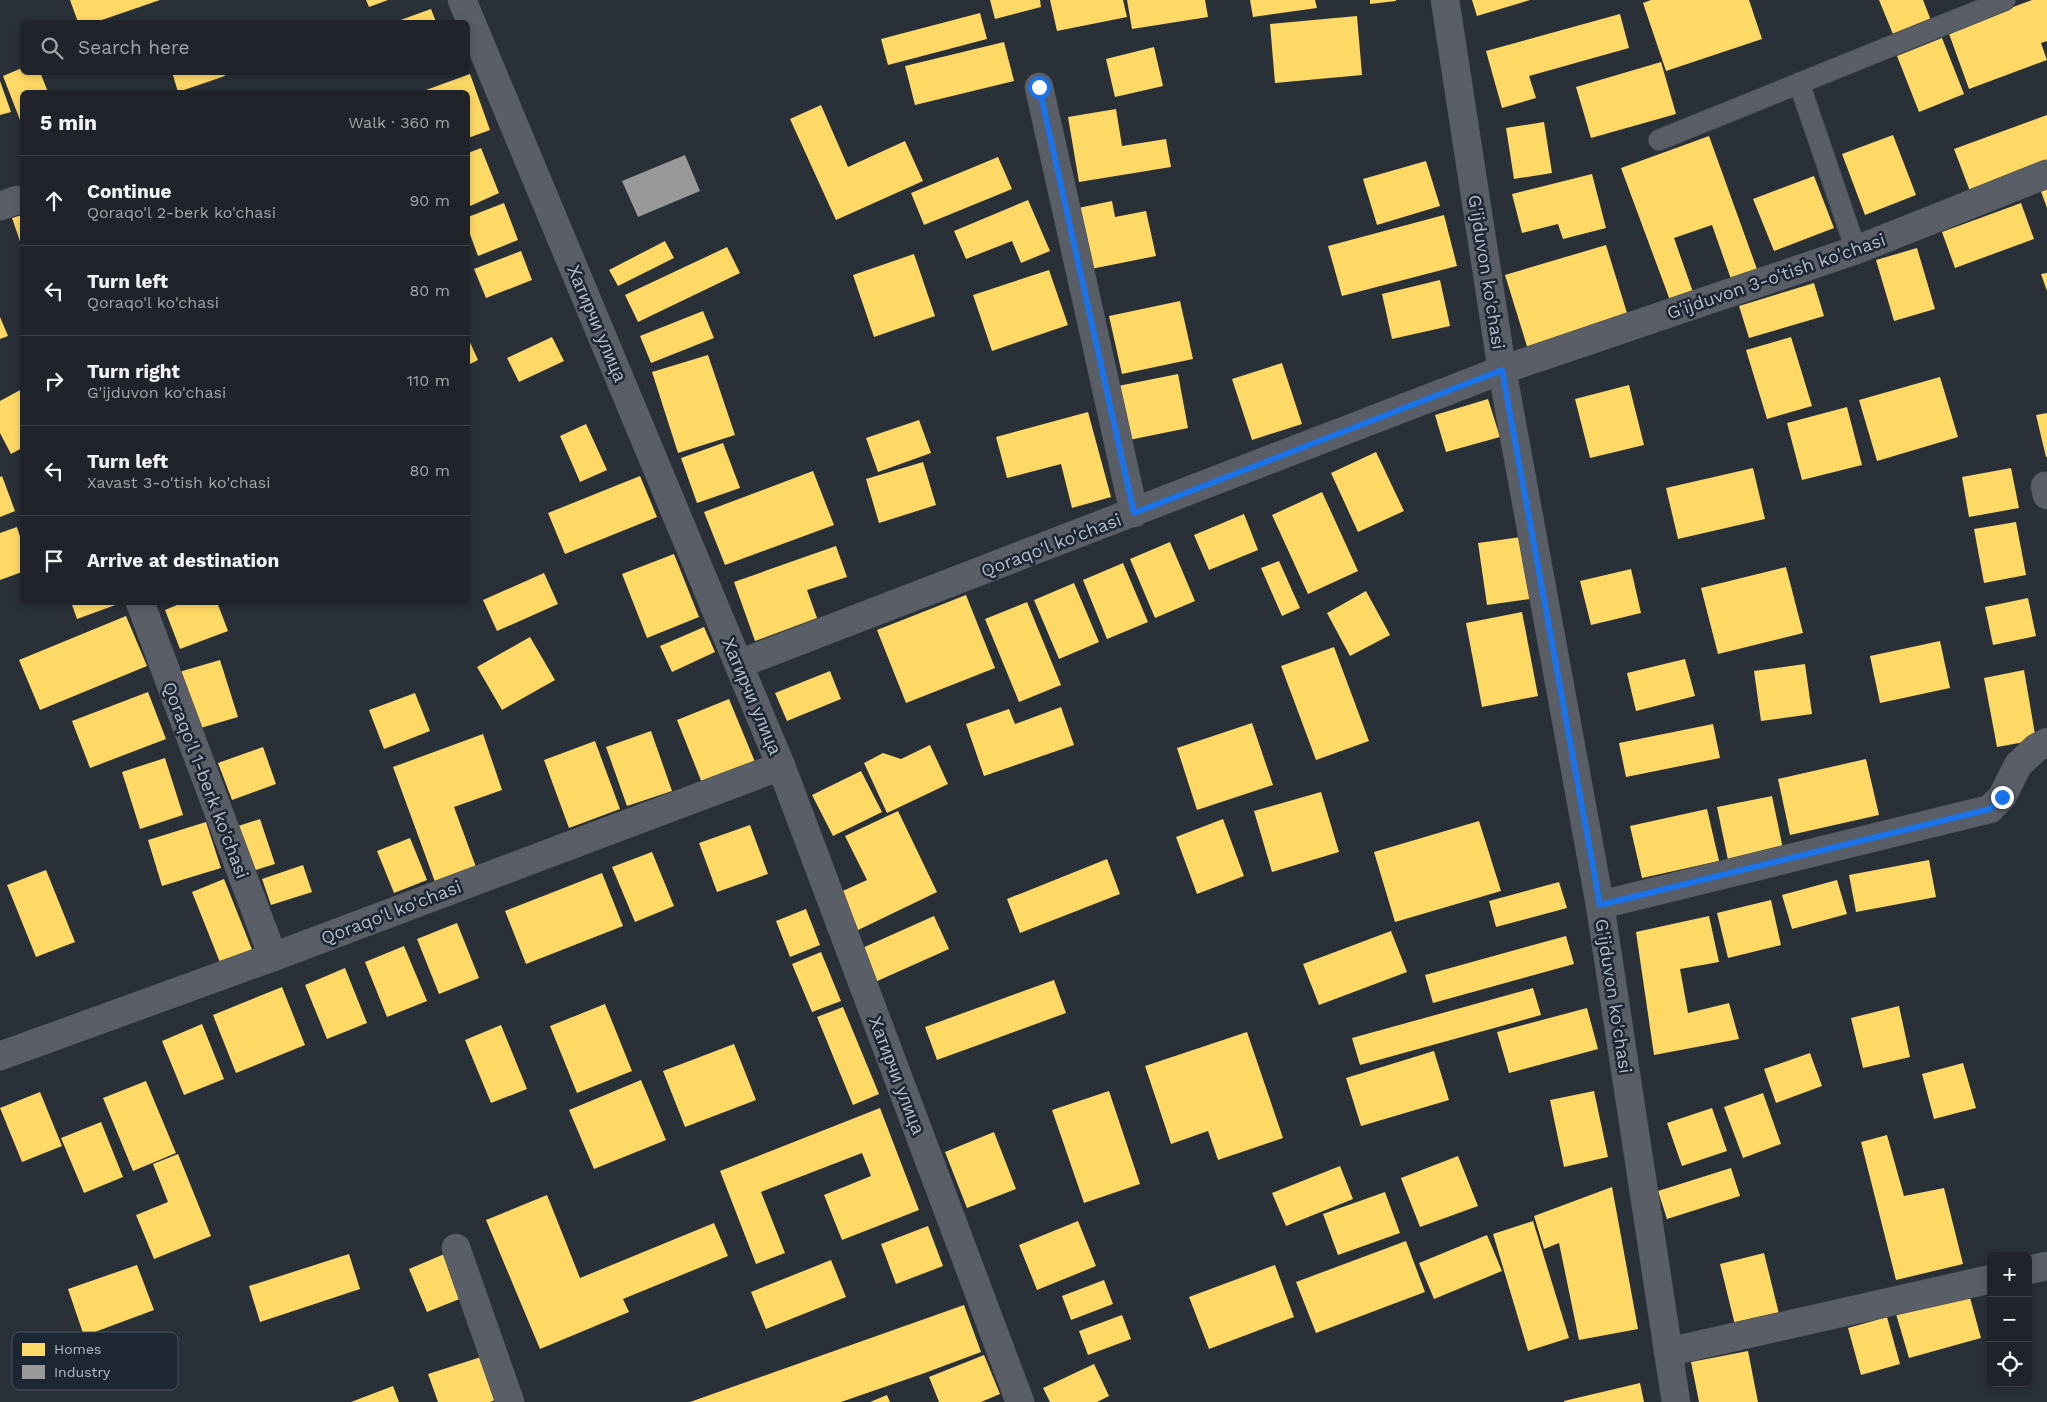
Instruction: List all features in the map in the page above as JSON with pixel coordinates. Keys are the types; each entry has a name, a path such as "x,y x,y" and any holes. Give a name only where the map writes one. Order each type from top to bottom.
{"street":[{"name":"Хатирчи улица","path":"462,0 781,766 1020,1402"},
{"name":"G'ijduvon ko'chasi","path":"1445,0 1502,370 1600,905 1676,1402"},
{"path":"1039,87 1134,513"},
{"name":"G'ijduvon 3-o'tish ko'chasi","path":"1502,370 1856,250 2047,174"},
{"name":"Qoraqo'l ko'chasi","path":"739,664 1502,370"},
{"name":"Qoraqo'l 1-berk ko'chasi","path":"141,605 273,957"},
{"path":"1600,905 1990,809 2002,797 2018,765 2036,748 2047,742"},
{"name":"Qoraqo'l ko'chasi","path":"0,1056 273,957 781,766"},
{"path":"456,1248 510,1402"},
{"path":"2032,1269 2047,1266"},
{"path":"1668,1352 1987,1280"}],"lane":[{"path":"1659,140 2005,0"},
{"path":"1799,83 1856,250"}],"building: Homes":[{"path":"70,0 160,0 102,20 77,20"},
{"path":"366,0 388,0 369,7"},
{"path":"990,0 1040,0 1041,7 995,19"},
{"path":"1050,0 1123,0 1127,17 1057,31"},
{"path":"1127,0 1205,0 1208,17 1132,29"},
{"path":"1250,0 1315,0 1317,8 1253,17"},
{"path":"1370,0 1396,0 1396,1 1370,4"},
{"path":"1472,0 1530,0 1477,16"},
{"path":"1651,0 1749,0 1762,39 1666,71 1643,3"},
{"path":"1879,0 1923,0 1932,23 1895,39"},
{"path":"2032,0 2047,0 2047,41 2041,43 2047,60 1969,89 1948,31"},
{"path":"431,9 435,20 401,20"},
{"path":"980,13 987,39 888,65 881,39"},
{"path":"1620,14 1629,48 1529,76 1536,98 1502,108 1486,51"},
{"path":"1357,16 1362,75 1275,83 1270,24"},
{"path":"1942,38 1964,94 1919,112 1897,56"},
{"path":"1004,42 1014,81 915,105 905,66"},
{"path":"1154,47 1163,86 1115,97 1106,59"},
{"path":"1661,62 1676,114 1591,138 1576,87"},
{"path":"20,69 20,75 41,75 47,90 20,90 20,120 3,76"},
{"path":"470,74 490,130 470,137 470,90 426,90"},
{"path":"173,75 225,75 184,90 177,90"},
{"path":"0,81 11,112 0,115"},
{"path":"821,105 848,167 905,141 923,181 836,220 790,119"},
{"path":"1116,109 1122,146 1166,139 1171,167 1079,182 1068,117"},
{"path":"2047,115 2047,166 1971,194 1954,149"},
{"path":"1544,122 1552,173 1514,179 1506,128"},
{"path":"1893,135 1916,195 1865,215 1842,154"},
{"path":"1709,136 1758,272 1732,282 1712,225 1674,238 1694,295 1671,303 1621,168"},
{"path":"481,148 499,193 470,206 470,152"},
{"path":"998,157 1012,189 924,225 911,193"},
{"path":"1426,161 1440,206 1377,225 1363,179"},
{"path":"1592,174 1606,228 1563,239 1558,224 1522,233 1512,194"},
{"path":"1814,176 1834,228 1774,251 1753,199"},
{"path":"2047,184 2047,208 2039,186"},
{"path":"1028,200 1050,251 1021,263 1012,241 966,259 954,231"},
{"path":"1112,201 1115,217 1146,211 1156,256 1091,269 1078,208"},
{"path":"504,203 518,240 478,256 470,234 470,216"},
{"path":"2021,203 2034,239 1955,268 1942,232"},
{"path":"1444,215 1457,266 1342,296 1328,246"},
{"path":"20,216 20,241 12,218"},
{"path":"665,241 674,258 618,286 609,270"},
{"path":"1606,245 1631,326 1530,356 1505,275"},
{"path":"727,247 740,273 638,322 625,295"},
{"path":"1917,248 1935,309 1894,321 1876,260"},
{"path":"521,251 532,280 486,298 474,269"},
{"path":"914,254 935,316 874,337 853,275"},
{"path":"1049,270 1068,325 992,351 973,295"},
{"path":"2047,273 2047,291 2041,274"},
{"path":"1440,280 1450,326 1392,339 1382,294"},
{"path":"1814,283 1824,316 1749,338 1739,306"},
{"path":"1180,301 1193,359 1122,374 1109,316"},
{"path":"703,311 714,338 651,363 640,336"},
{"path":"0,317 8,336 0,339"},
{"path":"552,337 564,361 519,382 507,358"},
{"path":"1791,337 1812,406 1767,419 1746,350"},
{"path":"470,342 478,360 470,364"},
{"path":"708,355 735,435 678,453 652,372"},
{"path":"1282,363 1302,424 1252,440 1232,379"},
{"path":"1178,374 1188,428 1129,440 1118,386"},
{"path":"1940,377 1958,437 1877,461 1859,400"},
{"path":"1629,385 1644,445 1590,458 1575,399"},
{"path":"20,390 20,449 11,454 0,433 0,401"},
{"path":"1488,399 1500,437 1446,452 1435,415"},
{"path":"1847,407 1862,465 1802,480 1787,423"},
{"path":"1088,412 1111,497 1072,508 1061,464 1007,478 996,437"},
{"path":"2047,413 2047,457 2046,457 2036,415"},
{"path":"919,420 931,453 878,472 866,438"},
{"path":"586,424 607,470 580,482 560,436"},
{"path":"723,443 740,488 697,503 681,458"},
{"path":"1376,452 1404,511 1358,532 1331,473"},
{"path":"923,462 936,505 879,523 866,479"},
{"path":"1753,468 1765,519 1678,539 1666,488"},
{"path":"2011,468 2019,508 1969,517 1962,477"},
{"path":"813,471 834,525 725,565 704,512"},
{"path":"2,476 15,511 0,517 0,477"},
{"path":"640,476 657,517 565,554 548,513"},
{"path":"1322,492 1358,571 1308,594 1272,515"},
{"path":"1244,514 1258,550 1209,570 1194,535"},
{"path":"2016,522 2026,575 1984,583 1974,529"},
{"path":"17,527 20,537 20,573 0,580 0,533"},
{"path":"1521,537 1530,599 1487,605 1478,543"},
{"path":"1170,542 1195,601 1155,618 1130,559"},
{"path":"836,546 847,577 807,590 817,618 755,641 734,582"},
{"path":"674,554 699,617 647,638 622,574"},
{"path":"1279,561 1300,608 1282,616 1261,568"},
{"path":"1123,563 1148,622 1107,639 1083,580"},
{"path":"1786,567 1803,633 1718,654 1701,588"},
{"path":"1631,569 1641,613 1591,625 1580,581"},
{"path":"544,573 558,604 497,631 483,600"},
{"path":"1074,583 1099,642 1059,659 1034,600"},
{"path":"1366,591 1390,635 1350,656 1327,613"},
{"path":"966,595 995,668 906,703 877,630"},
{"path":"2028,598 2036,636 1993,645 1985,607"},
{"path":"1027,602 1061,685 1019,702 985,619"},
{"path":"72,605 116,605 77,619"},
{"path":"177,605 218,605 228,631 180,649 165,610"},
{"path":"1522,612 1538,696 1482,707 1466,623"},
{"path":"126,616 147,666 40,710 19,660"},
{"path":"704,627 715,652 672,672 660,646"},
{"path":"530,637 555,680 502,710 477,667"},
{"path":"1940,641 1950,688 1880,703 1870,656"},
{"path":"1334,647 1369,741 1316,760 1281,666"},
{"path":"1685,659 1695,696 1636,711 1627,673"},
{"path":"220,660 238,717 197,729 179,672"},
{"path":"1805,664 1812,714 1761,721 1754,671"},
{"path":"2024,670 2036,740 1997,747 1984,678"},
{"path":"830,671 841,699 787,721 775,693"},
{"path":"148,692 166,739 90,768 72,721"},
{"path":"415,693 430,731 384,749 369,710"},
{"path":"729,699 755,762 702,783 677,720"},
{"path":"1061,707 1074,745 984,776 966,724 1009,709 1015,724"},
{"path":"1252,723 1273,785 1197,810 1177,748"},
{"path":"1713,724 1720,758 1626,777 1619,743"},
{"path":"651,731 672,791 627,806 606,747"},
{"path":"483,734 502,790 454,807 476,867 435,882 393,767"},
{"path":"595,741 620,809 569,828 544,760"},
{"path":"930,745 948,784 887,813 864,763 883,753 901,759"},
{"path":"263,747 276,784 232,800 218,763"},
{"path":"165,758 183,815 140,829 122,772"},
{"path":"1866,759 1879,815 1790,835 1778,779"},
{"path":"861,771 882,812 833,836 812,795"},
{"path":"1321,792 1339,852 1272,872 1254,811"},
{"path":"1772,796 1783,849 1728,860 1717,807"},
{"path":"1707,809 1719,861 1642,878 1630,826"},
{"path":"898,811 937,892 854,932 836,894 867,880 845,836"},
{"path":"260,819 275,864 246,873 232,828"},
{"path":"1223,819 1244,876 1197,894 1176,837"},
{"path":"1479,821 1501,891 1395,922 1374,852"},
{"path":"206,822 221,868 162,886 148,840"},
{"path":"750,825 768,874 717,892 699,843"},
{"path":"410,838 427,880 394,893 377,851"},
{"path":"652,852 674,906 635,922 612,867"},
{"path":"1107,859 1120,894 1020,933 1007,899"},
{"path":"1929,860 1936,897 1856,912 1849,875"},
{"path":"303,865 312,892 271,905 262,879"},
{"path":"46,870 75,942 36,957 7,885"},
{"path":"602,873 623,926 526,964 505,911"},
{"path":"224,879 253,952 221,965 192,892"},
{"path":"1837,880 1847,914 1792,929 1782,895"},
{"path":"1559,882 1567,908 1496,927 1489,901"},
{"path":"1771,900 1781,945 1728,958 1717,913"},
{"path":"806,909 820,945 790,957 776,921"},
{"path":"934,916 949,949 875,982 860,949"},
{"path":"1709,916 1719,962 1680,969 1688,1013 1729,1003 1739,1039 1654,1055 1636,932"},
{"path":"457,923 479,978 439,994 417,939"},
{"path":"1391,931 1407,972 1319,1005 1303,964"},
{"path":"1566,936 1574,964 1433,1003 1425,975"},
{"path":"404,946 427,1001 387,1017 365,962"},
{"path":"821,952 841,1001 812,1012 792,964"},
{"path":"345,968 367,1023 327,1039 305,985"},
{"path":"1054,980 1066,1013 937,1060 925,1027"},
{"path":"282,987 305,1045 236,1073 213,1015"},
{"path":"1533,988 1541,1015 1360,1065 1352,1038"},
{"path":"605,1004 632,1071 577,1093 550,1026"},
{"path":"1899,1006 1910,1057 1863,1068 1851,1018"},
{"path":"843,1007 879,1094 853,1105 817,1017"},
{"path":"1587,1008 1598,1049 1509,1073 1497,1032"},
{"path":"202,1024 224,1079 184,1095 162,1041"},
{"path":"501,1025 527,1089 491,1103 465,1040"},
{"path":"1247,1032 1283,1138 1218,1160 1208,1131 1171,1144 1145,1066"},
{"path":"734,1044 756,1100 685,1127 663,1071"},
{"path":"1434,1051 1449,1100 1361,1126 1346,1078"},
{"path":"1810,1053 1822,1086 1776,1103 1764,1069"},
{"path":"1963,1063 1976,1108 1934,1119 1922,1074"},
{"path":"641,1080 666,1140 594,1169 569,1110"},
{"path":"146,1081 176,1153 133,1171 103,1098"},
{"path":"1109,1091 1140,1184 1084,1203 1052,1110"},
{"path":"1594,1091 1608,1157 1564,1167 1550,1100"},
{"path":"40,1092 62,1146 22,1162 0,1108"},
{"path":"1763,1093 1781,1144 1743,1158 1724,1107"},
{"path":"880,1108 919,1210 842,1240 824,1195 871,1176 862,1153 761,1192 785,1253 756,1264 720,1171"},
{"path":"1712,1108 1727,1151 1682,1166 1667,1123"},
{"path":"101,1122 123,1177 84,1193 61,1138"},
{"path":"994,1132 1016,1189 967,1208 945,1152"},
{"path":"1887,1135 1904,1196 1944,1188 1963,1264 1896,1280 1861,1142"},
{"path":"178,1154 211,1236 154,1259 136,1215 168,1202 153,1164"},
{"path":"1458,1156 1478,1206 1420,1227 1401,1178"},
{"path":"1340,1166 1353,1199 1286,1226 1272,1193"},
{"path":"1731,1168 1740,1196 1667,1219 1658,1191"},
{"path":"1612,1187 1638,1329 1579,1340 1559,1243 1544,1249 1534,1216"},
{"path":"1385,1192 1400,1233 1338,1255 1323,1214"},
{"path":"547,1195 580,1278 714,1223 728,1256 623,1299 629,1312 540,1349 486,1220"},
{"path":"1078,1221 1096,1266 1037,1290 1019,1245"},
{"path":"1533,1221 1569,1338 1528,1351 1493,1234"},
{"path":"928,1226 943,1266 896,1284 881,1244"},
{"path":"1487,1235 1502,1271 1434,1299 1419,1263"},
{"path":"1406,1241 1425,1292 1316,1333 1296,1282"},
{"path":"449,1252 467,1296 427,1312 409,1269"},
{"path":"1764,1253 1780,1318 1736,1329 1720,1264"},
{"path":"349,1254 360,1289 260,1322 249,1286"},
{"path":"831,1260 846,1297 766,1329 751,1292"},
{"path":"137,1265 154,1310 95,1332 83,1332 68,1289"},
{"path":"1275,1265 1294,1317 1209,1349 1189,1297"},
{"path":"1104,1280 1113,1304 1071,1320 1062,1296"},
{"path":"1969,1294 1981,1338 1909,1358 1896,1314"},
{"path":"964,1305 981,1352 922,1374 841,1402 690,1402"},
{"path":"1122,1315 1131,1339 1088,1355 1079,1331"},
{"path":"1887,1317 1900,1364 1861,1375 1848,1328"},
{"path":"1748,1351 1758,1402 1699,1402 1691,1362"},
{"path":"984,1355 1000,1394 981,1402 939,1402 929,1377"},
{"path":"481,1357 495,1400 490,1402 438,1402 428,1374"},
{"path":"1094,1364 1109,1396 1097,1402 1050,1402 1043,1388"},
{"path":"1640,1383 1644,1402 1564,1402 1564,1401"},
{"path":"393,1386 399,1402 351,1402"},
{"path":"887,1395 890,1402 870,1402"}],"building: Industry":[{"path":"685,155 700,191 638,217 622,181"}],"route":[{"path":"1039,87 1134,513 1502,370 1600,905 1990,809 2002,797"}]}
